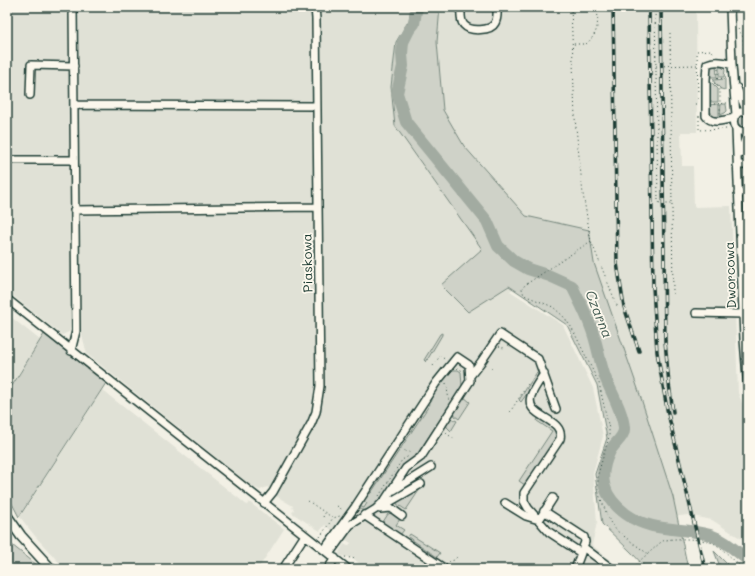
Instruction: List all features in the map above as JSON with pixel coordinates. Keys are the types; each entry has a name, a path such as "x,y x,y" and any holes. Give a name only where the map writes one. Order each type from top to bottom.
{"main road":[{"path":"7,516 21,536 51,569"}],"street":[{"path":"71,350 76,331 73,7"},
{"name":"Piaskowa","path":"264,503 272,492 311,424 319,399 315,7"},
{"path":"461,7 461,21 464,25 473,29 492,26 497,18 497,7"},
{"path":"730,7 735,116"},
{"path":"732,65 724,62 709,62 706,67 706,116 708,119 720,121 735,116 739,112 748,112 734,82"},
{"path":"30,96 31,65 74,66"},
{"path":"74,105 317,106"},
{"name":"Dworcowa","path":"735,116 734,126 736,129 738,162 738,193 745,283 745,303 743,314 748,390"},
{"path":"736,129 744,132 748,131"},
{"name":"Dworcowa","path":"738,162 748,131"},
{"path":"14,160 74,160"},
{"path":"738,162 747,165"},
{"path":"738,193 745,193 748,195"},
{"path":"74,210 318,207"},
{"path":"7,300 348,569"},
{"path":"696,313 743,314"},
{"path":"470,376 500,334 538,359 556,409"},
{"path":"328,569 329,554 355,507 444,373 457,357 469,365 470,381 421,457 406,468 392,491 376,509"},
{"path":"544,374 533,392 530,402 536,411 558,427 561,434 560,439 524,493 525,505 549,532 612,569"},
{"path":"392,491 431,467"},
{"path":"386,499 426,475"},
{"path":"329,554 350,525 376,509 390,503 420,484"},
{"path":"539,520 553,498"},
{"path":"505,503 526,516 539,520"},
{"path":"376,509 391,508 402,516"},
{"path":"544,511 584,537 585,542 575,569"},
{"path":"364,516 446,566"},
{"path":"283,569 305,535"}],"path":[{"path":"571,7 575,118 591,241 618,308"},
{"path":"573,44 586,44 593,38 597,30 598,7"},
{"path":"655,7 658,202 662,204 672,204"},
{"path":"737,25 743,37 748,97"},
{"path":"670,34 673,294"},
{"path":"656,66 698,65"},
{"path":"726,73 727,78"},
{"path":"710,80 720,89 721,130"},
{"path":"591,241 525,285 522,289 524,295 553,307 563,316 572,328 597,379 609,429 609,437 598,474 598,490 600,497 610,522 618,531 648,554"},
{"path":"498,346 503,348 508,344"},
{"path":"487,364 492,369"},
{"path":"444,373 449,402 454,396"},
{"path":"510,412 529,383"},
{"path":"396,445 405,452 416,453"},
{"path":"308,501 333,518 342,516"},
{"path":"323,517 326,513"},
{"path":"635,569 637,564 663,541 675,539 694,539 716,544 743,569"},
{"path":"446,566 458,556"},
{"path":"344,557 356,559"}],"shaded area":[{"path":"7,7 696,7 697,132 681,132 682,166 693,166 694,207 731,206 738,393 748,417 748,543 712,520 688,515 664,518 615,458 586,242 510,291 563,325 593,388 603,436 593,473 597,522 592,545 621,569 365,569 353,558 340,556 339,552 344,544 348,546 351,543 343,538 335,529 333,531 325,525 320,531 292,513 294,509 292,508 293,506 276,496 278,493 267,487 260,490 253,487 87,354 81,331 71,331 62,335 7,291"},
{"path":"411,7 440,7 437,42 443,110 464,146 526,216 589,230 594,263 638,389 673,497 688,569 647,569 602,524 595,474 607,438 597,385 567,325 509,286 468,312 441,285 482,249 395,126 391,87 396,42 409,20"},
{"path":"716,64 717,77 709,77 711,69"},
{"path":"719,67 722,67 725,70 724,77 719,77"},
{"path":"725,79 725,90 721,89 714,82 714,80"},
{"path":"709,82 711,82 718,89 718,102 710,102"},
{"path":"721,104 726,104 727,111 720,115"},
{"path":"709,105 719,105 719,118 711,113"},
{"path":"743,116 748,121 743,126 738,121"},
{"path":"7,314 40,340 7,392"},
{"path":"442,333 442,335 426,362 424,360"},
{"path":"44,334 106,383 19,517 7,494 7,394"},
{"path":"453,370 458,370 461,372 462,386 416,456 403,465 382,498 368,510 361,510 359,506 364,508 367,503 363,500 366,495 371,493 430,404 436,389"},
{"path":"537,372 538,378 521,402 519,400"},
{"path":"102,390 247,505 249,502 284,529 258,569 65,569 35,536 20,517"},
{"path":"464,397 470,402 459,419 455,416 454,412"},
{"path":"539,417 554,427 557,434 554,443 525,485 519,481 552,431 537,421"},
{"path":"451,418 457,421 451,431 446,424"},
{"path":"422,486 406,510 397,504 398,501"},
{"path":"391,513 400,519 396,525 404,530 400,535 384,525 383,522 388,514"},
{"path":"410,534 440,553 437,557 408,537"},
{"path":"7,541 42,569 7,569"},
{"path":"714,551 732,569 721,569"}],"waterway":[{"name":"Czarna","path":"418,7 414,24 403,42 403,66 397,93 406,122 487,221 498,246 514,261 528,269 550,276 572,286 586,315 605,377 623,422 623,434 610,451 606,460 603,478 607,493 618,507 636,520 657,527 699,532 710,535 725,543 748,560"}],"railway":[{"path":"613,7 617,263 624,307 639,351"},
{"path":"649,7 653,287 657,352 667,409 705,569"},
{"path":"661,7 665,341 673,412"}]}
